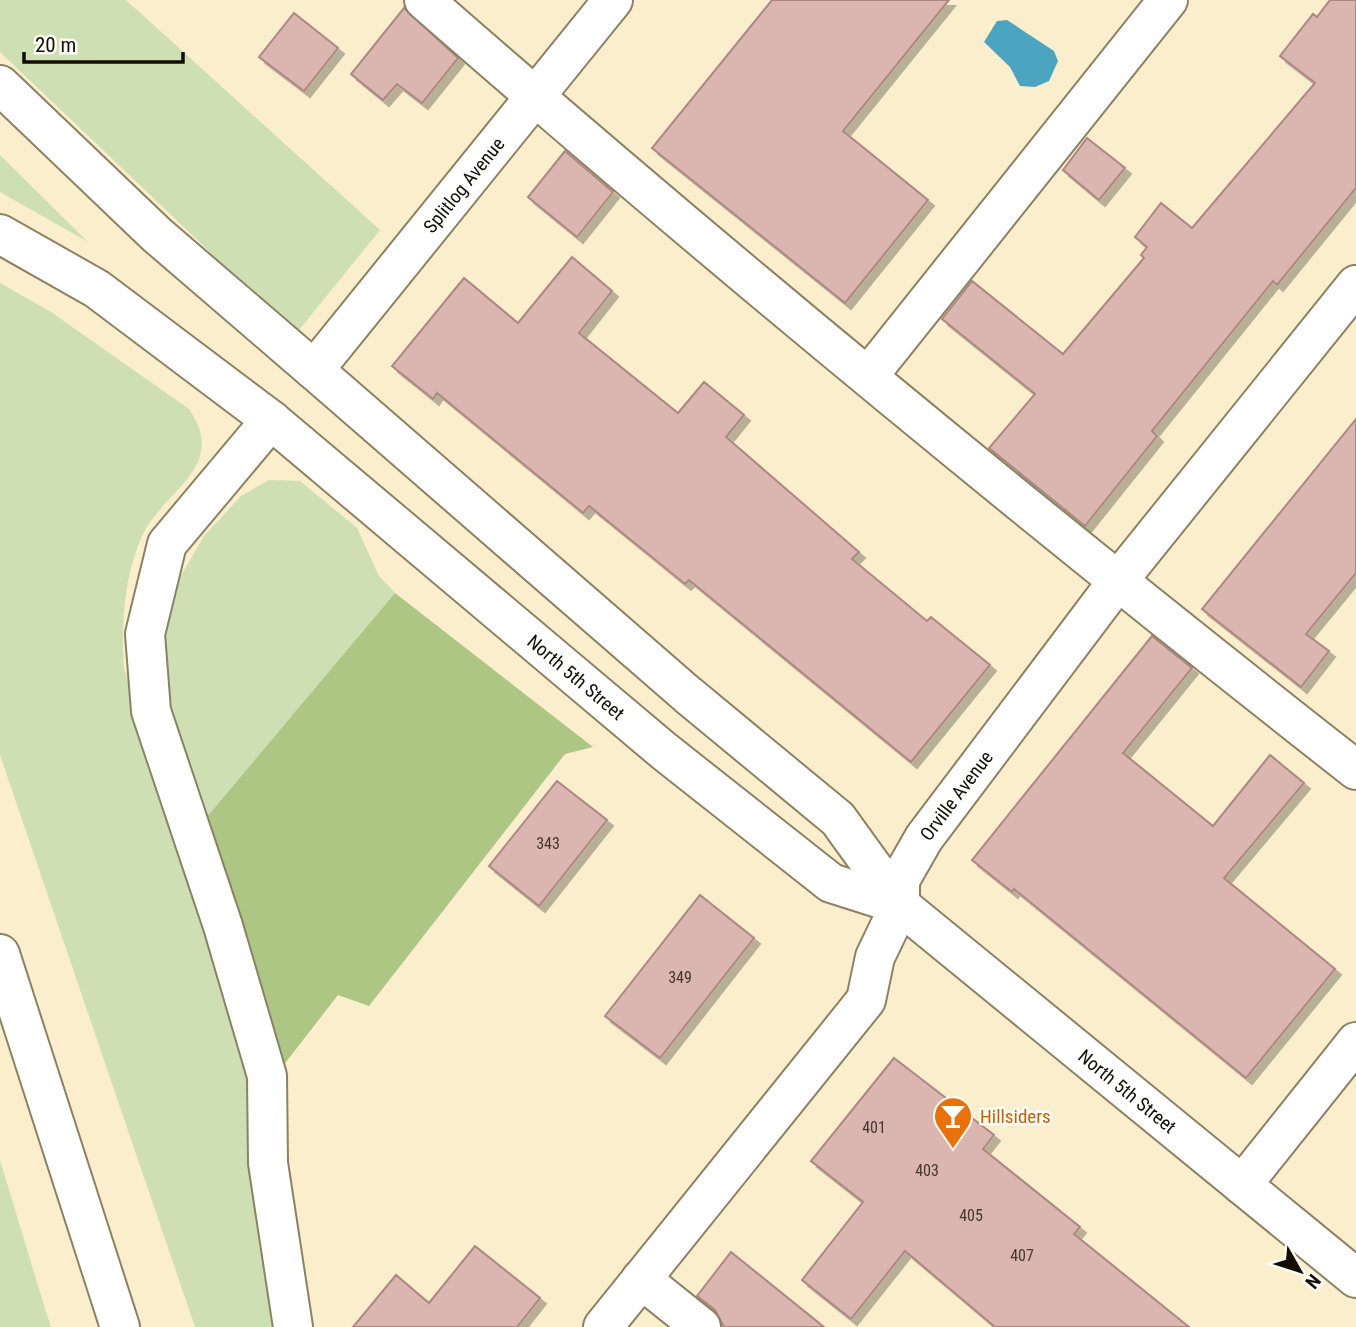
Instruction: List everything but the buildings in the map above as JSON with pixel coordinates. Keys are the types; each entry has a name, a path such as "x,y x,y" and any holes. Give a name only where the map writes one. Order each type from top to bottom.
{"main road":[{"path":"424,0 536,97 1116,582 1356,770"},
{"name":"Splitlog Avenue","path":"314,370 612,0"},
{"path":"869,375 1168,0"},
{"name":"North 5th Street","path":"0,85 157,235 688,695 838,819 900,905 1356,1278"},
{"name":"North 5th Street","path":"0,234 97,289 271,420 664,751 831,883 900,905"},
{"name":"Orville Avenue","path":"603,1327 866,1000 875,957 900,905 900,880 924,838 1116,582 1356,285"},
{"path":"271,420 167,544 145,634 151,711 223,926 267,1076 268,1163 293,1327"},
{"path":"0,954 120,1327"},
{"path":"1242,1185 1356,1042"},
{"path":"641,1279 701,1327"}],"green space":[{"path":"0,0 126,0 380,230 299,330 279,332 210,252 0,52"},
{"path":"0,155 88,242 0,192"},
{"path":"0,283 51,312 189,409 199,429 202,447 198,463 152,519 136,551 125,600 124,668 241,1043 256,1141 275,1327 195,1327 0,755"},
{"path":"269,480 300,481 357,528 379,576 395,593 206,818 173,721 162,628 172,591 204,536 241,496"},
{"path":"395,593 593,747 565,754 369,1006 338,995 279,1071 206,818"},
{"path":"0,1160 46,1312 51,1327 0,1327"}],"water":[{"path":"1007,20 1054,51 1058,61 1049,81 1035,87 1020,86 1010,67 984,42 997,21"}],"place":[{"name":"Hillsiders","path":"953,1150"}]}
